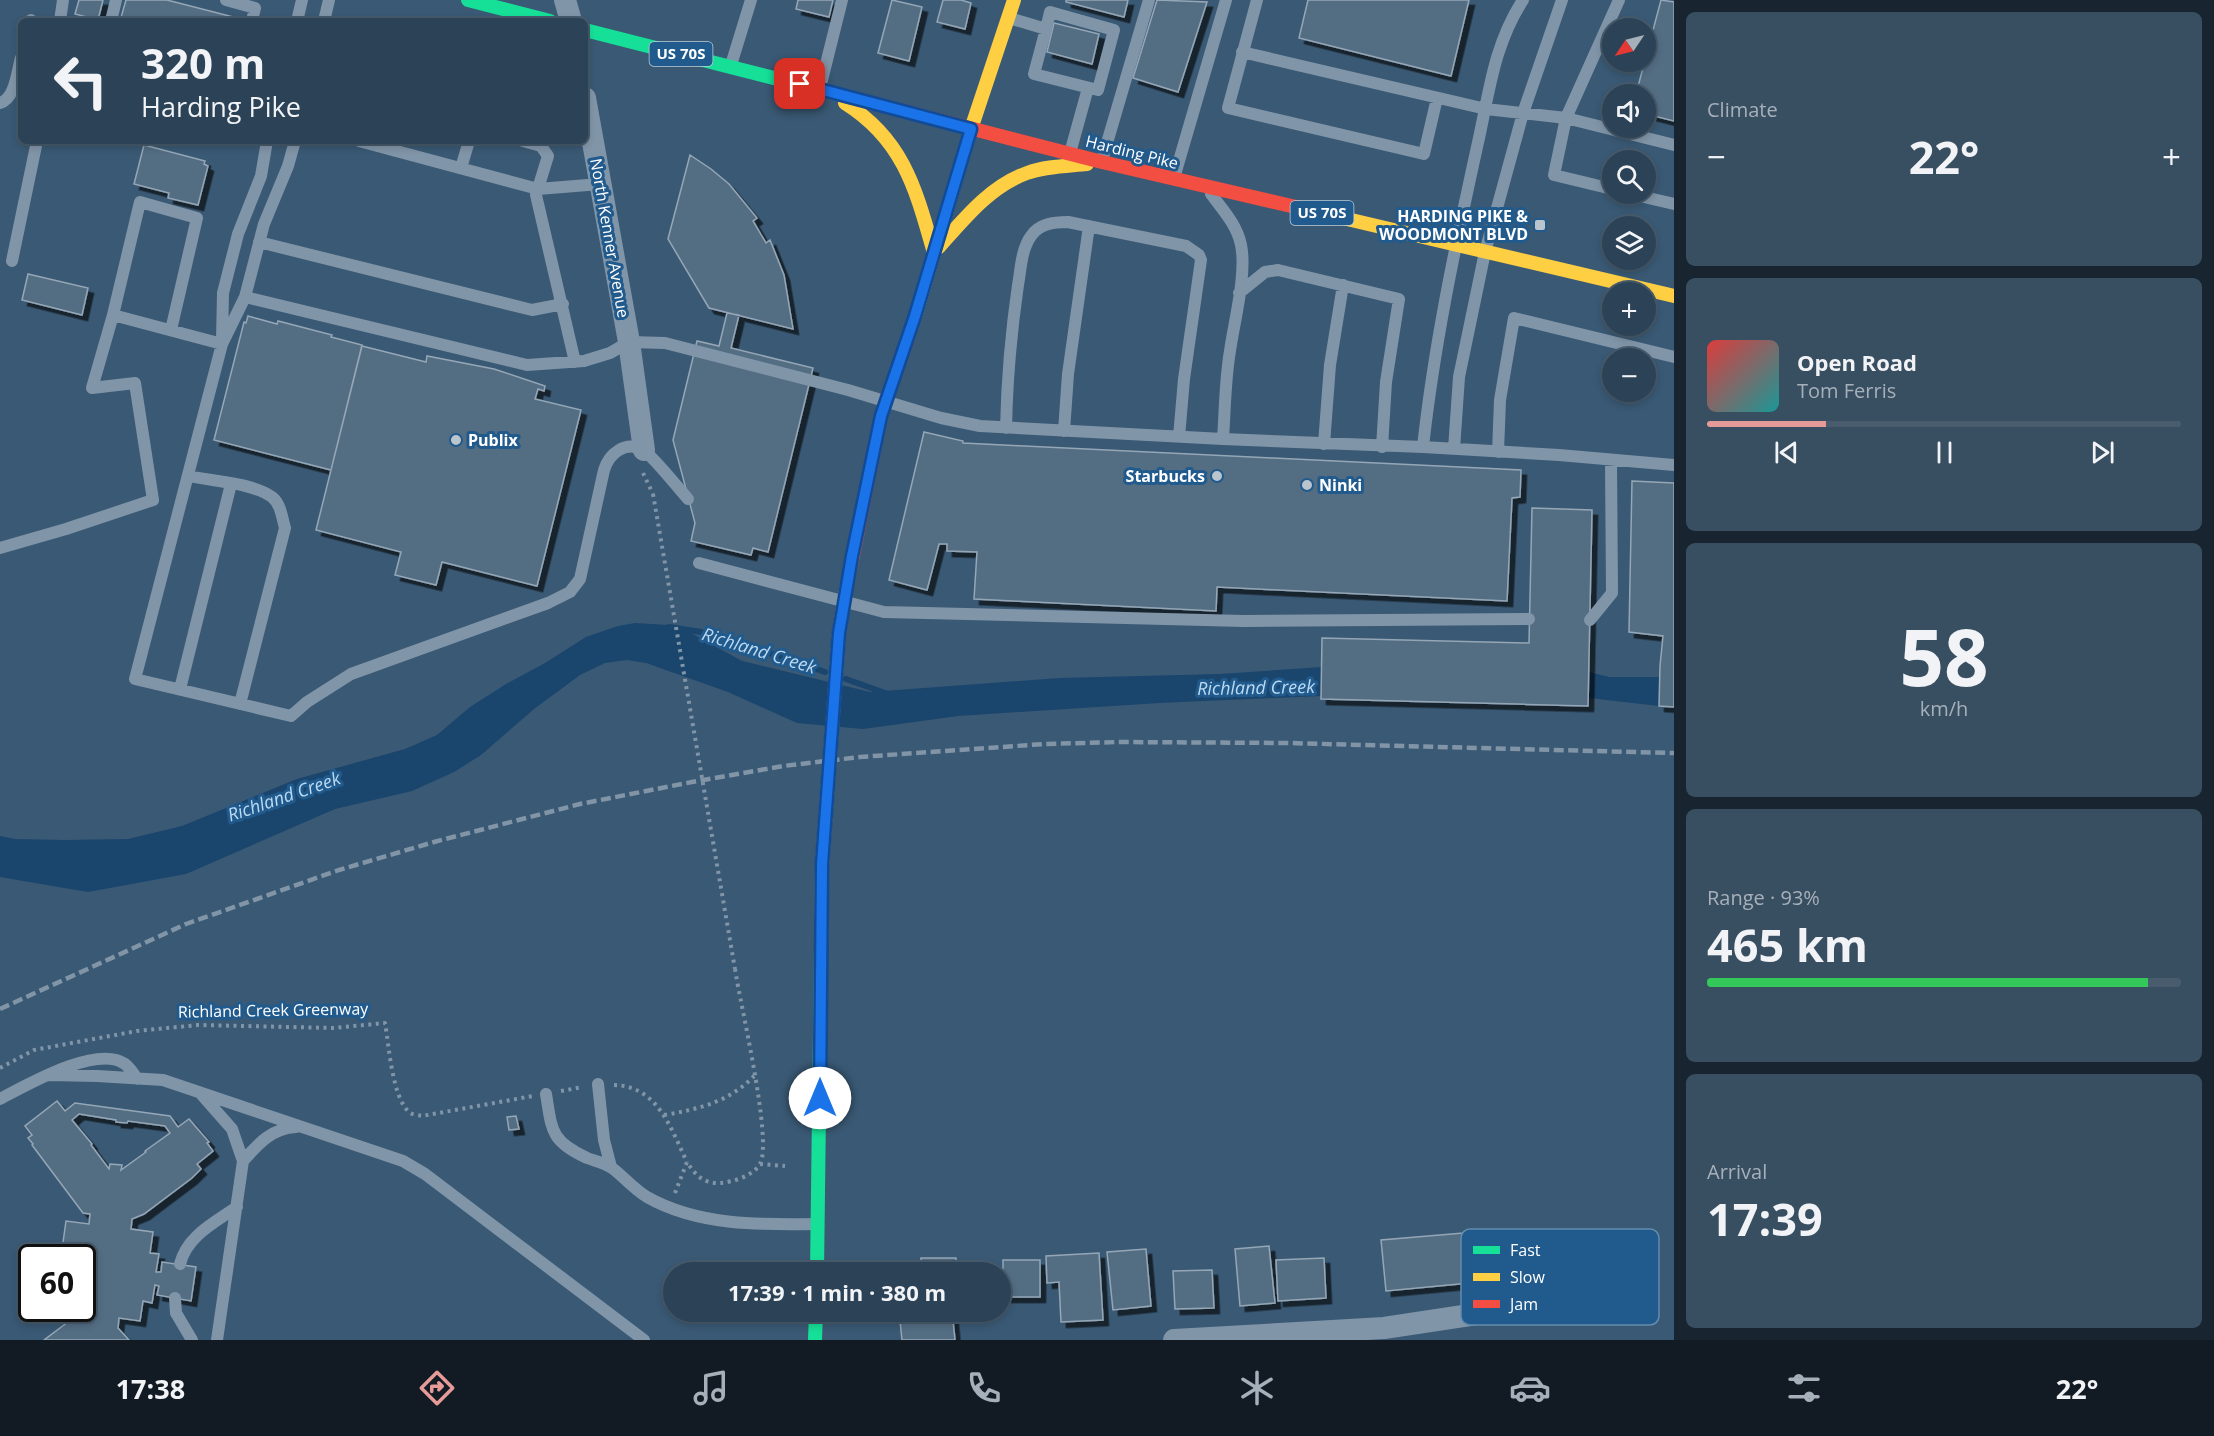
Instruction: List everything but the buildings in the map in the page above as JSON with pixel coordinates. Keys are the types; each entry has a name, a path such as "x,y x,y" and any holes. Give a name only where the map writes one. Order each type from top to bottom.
{"main road":[{"path":"468,0 538,18"},
{"path":"818,1262 822,864 839,633 852,556 881,416 915,316 971,129 1014,0"},
{"name":"Harding Pike","path":"588,31 1102,162 1674,296"},
{"path":"820,89 856,109 878,126 897,152 921,209 933,252"},
{"path":"933,252 977,207 1008,182 1027,173 1102,162"},
{"path":"815,1340 816,1322"}],"street":[{"path":"565,0 570,18"},
{"name":"North Kenner Avenue","path":"588,142 591,185 629,342 644,450"},
{"path":"1174,1340 1385,1334 1461,1318"}],"lane":[{"path":"60,18 63,0"},
{"path":"112,18 116,0"},
{"path":"226,0 244,2 255,8 253,18"},
{"path":"298,18 302,0"},
{"path":"325,18 329,0"},
{"path":"731,66 751,0"},
{"path":"820,89 842,0"},
{"path":"1102,162 1149,0"},
{"path":"1174,179 1226,0"},
{"path":"1257,0 1228,108 1424,154 1437,98"},
{"path":"1423,447 1431,376 1455,244 1498,51 1505,32 1523,0"},
{"path":"1454,449 1459,377 1485,252 1523,113 1562,0"},
{"path":"1602,187 1554,175 1566,118 1619,0"},
{"path":"1050,12 1114,30 1098,90 1034,74 1046,29 1050,12"},
{"path":"1008,17 1046,29"},
{"path":"1242,52 1486,109 1566,118 1674,145"},
{"path":"0,103 10,96 18,68"},
{"path":"1070,153 1088,88"},
{"path":"12,261 36,144"},
{"path":"222,344 223,293 238,234 261,176 266,144"},
{"path":"295,144 264,224 245,297 222,344 135,679 291,716 351,674 548,603 570,591 580,579 607,460 613,453 629,447 644,450 688,499"},
{"path":"371,144 538,189 591,185"},
{"path":"461,168 468,144"},
{"path":"534,144 541,146 548,156 536,195 575,362"},
{"path":"1204,186 1232,223 1242,256 1239,293 1229,353 1223,439"},
{"path":"1656,200 1674,204"},
{"path":"0,548 153,500 135,383 92,388 140,202 197,218 171,330"},
{"path":"1006,428 1013,322 1023,256 1027,244 1038,229 1047,224 1068,222 1186,246 1199,255 1200,272 1185,369 1179,437"},
{"path":"1064,431 1068,374 1089,226"},
{"path":"259,242 532,310 563,304"},
{"path":"1239,293 1264,272 1278,270 1399,299 1386,382 1382,447"},
{"path":"1324,444 1330,365 1343,285"},
{"path":"245,297 527,365 584,361 610,353 629,342 664,343 848,390 963,424 1179,437 1423,447 1674,465"},
{"path":"112,315 222,344"},
{"path":"1498,452 1500,400 1514,318 1674,357"},
{"path":"1590,620 1612,593 1611,461"},
{"path":"188,476 251,488 273,498 279,507 285,528 240,704"},
{"path":"180,689 231,484"},
{"path":"699,562 884,612 1244,621 1529,619"},
{"path":"0,1099 81,1061 111,1059 126,1065 137,1079"},
{"path":"48,1075 163,1080 202,1095 251,1108 298,1127 390,1156 414,1167 638,1338"},
{"path":"598,1084 604,1140 611,1167"},
{"path":"546,1094 552,1128 563,1146 611,1167 624,1180 648,1197 687,1213 726,1221 767,1225 819,1224"},
{"path":"202,1095 232,1129 243,1161 218,1340"},
{"path":"243,1161 257,1145 270,1135 280,1129 298,1127"},
{"path":"180,1264 183,1253 194,1238 237,1207"},
{"path":"175,1298 176,1313 192,1340"}],"path":[{"path":"546,1094 598,1084 624,1085 637,1089 653,1100 664,1115 687,1162 702,1180 712,1183 736,1180 760,1164 764,1142 754,1076 653,494"},
{"name":"Richland Creek Greenway","path":"0,1068 34,1050 137,1031 198,1025 322,1028 385,1023 398,1093 410,1113 422,1116 546,1094"},
{"path":"664,1115 723,1100 735,1094 754,1076"},
{"path":"670,1207 687,1162"},
{"path":"760,1164 786,1166"}],"water":[{"path":"635,623 668,625 691,633 742,661 870,692 1059,678 1220,674 1322,667 1321,696 1159,703 958,716 863,729 797,723 728,692 646,663 627,660 605,663 580,675 534,709 481,755 454,772 412,791 335,809 186,874 88,892 0,877 0,836 15,839 128,839 182,826 297,779 405,749 437,735 470,707 586,637"},
{"path":"1589,672 1609,677 1659,677 1659,706 1589,698"}],"waterway":[{"name":"Richland Creek","path":"669,627 714,634 825,672"},
{"name":"Richland Creek","path":"846,679 888,694"}],"railway":[{"path":"0,1009 186,924 339,870 434,842 580,804 783,766 860,757 1044,744 1119,742 1288,743 1674,753"}],"traffic: fast":[{"path":"468,0 538,18"},
{"path":"588,31 841,95"},
{"path":"817,1262 821,951"},
{"path":"815,1340 816,1322"}],"traffic: slow":[{"path":"915,317 971,129 1014,0"},
{"path":"845,103 865,117 881,133 905,168 921,208 934,253"},
{"path":"939,247 978,204 1001,186 1027,173 1042,169 1087,164"},
{"path":"1330,215 1674,296"},
{"path":"822,864 839,633 846,590"},
{"path":"821,951 822,864"}],"traffic: jam":[{"path":"841,95 1102,162 1330,215"},
{"path":"846,590 881,416 915,317"}],"place":[{"name":"HARDING PIKE & WOODMONT BLVD","path":"1540,225"},
{"name":"Publix","path":"456,440"},
{"name":"Starbucks","path":"1217,476"},
{"name":"Ninki","path":"1307,485"}],"route":[{"path":"800,84 971,129 915,316 881,416 852,556 839,633 822,864 820,1098"}]}
